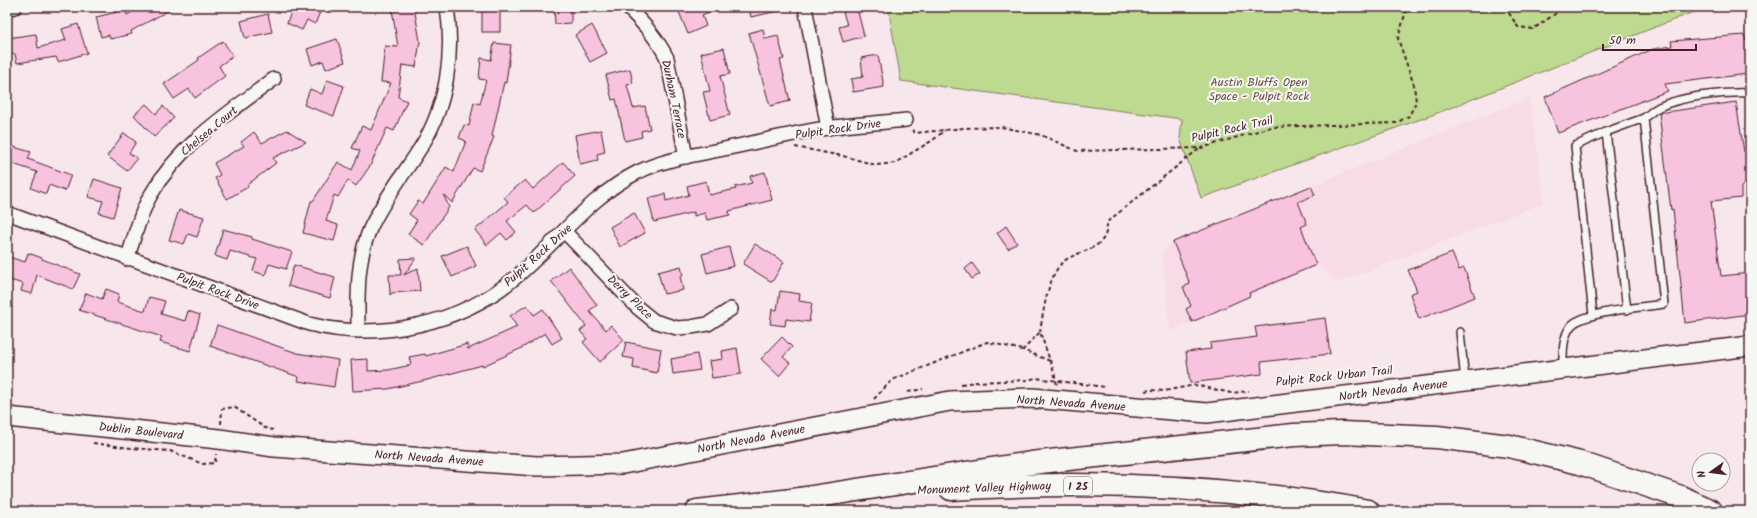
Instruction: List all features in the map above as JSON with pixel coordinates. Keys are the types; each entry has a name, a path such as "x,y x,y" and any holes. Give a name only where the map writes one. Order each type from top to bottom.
{"highway":[{"path":"786,501 1031,463 1265,438 1342,433 1438,437 1508,446 1580,463 1681,497 1711,511"},
{"name":"Monument Valley Highway","path":"697,511 835,496 1012,485 1136,486 1313,501 1368,511"}],"main road":[{"name":"North Nevada Avenue","path":"277,439 537,466 623,464 950,401 1032,398 1207,413 1750,346"},
{"name":"Dublin Boulevard","path":"7,416 219,440 277,439"}],"street":[{"path":"7,8 15,7"},
{"path":"358,331 358,289 360,268 369,230 378,212 429,133 443,92 450,46 447,7"},
{"name":"Durham Terrace","path":"627,7 644,24 660,45 667,58 686,157"},
{"path":"805,7 828,128"},
{"name":"Chelsea Court","path":"128,259 151,193 178,158 204,132 274,79"},
{"name":"Pulpit Rock Drive","path":"7,213 128,259 309,324 323,328 358,331 392,329 420,324 449,316 492,295 516,277 599,198 624,180 653,166 686,157 828,128 906,120"},
{"name":"Derry Place","path":"564,231 638,308 654,322 677,328 691,328 708,324 731,309"}],"lane":[{"path":"1593,316 1575,146 1606,132 1644,118 1659,107 1708,95 1750,93"},
{"path":"1563,369 1563,353 1568,330 1576,321 1593,316 1664,304 1644,118"},
{"path":"1606,132 1627,310"},
{"path":"1460,332 1465,381"}],"path":[{"name":"Pulpit Rock Trail","path":"906,120 915,133 1001,127 1041,135 1077,151 1200,148 1271,127 1396,123 1409,116 1416,102 1414,85 1398,39 1407,7"},
{"path":"1505,7 1518,27 1533,29 1555,14 1559,7"},
{"path":"1508,7 1508,13"},
{"path":"792,147 843,156 876,165 895,163 933,140 946,130"},
{"path":"1060,400 1056,380 1040,332 1045,305 1054,277 1063,262 1099,245 1108,230 1107,222 1200,148"},
{"path":"1023,350 1040,332"},
{"path":"877,400 872,401 892,380 987,342 1023,350 1050,361"},
{"path":"954,385 976,382 1028,380 1035,378 1111,388"},
{"path":"1141,393 1150,390 1164,392 1195,385 1231,393 1251,390"},
{"path":"903,393 924,389"},
{"path":"220,428 222,409 234,407 265,428 277,439"},
{"path":"92,443 170,451 203,464 215,463 216,455"}],"shaded area":[{"path":"1530,97 1544,203 1337,283 1318,265 1170,332 1162,252 1173,242"}],"green space":[{"name":"Austin Bluffs Open Space - Pulpit Rock","path":"888,7 1716,7 1691,13 1435,114 1201,198 1180,139 1182,119 901,81"}],"building":[{"path":"140,7 175,7 131,31 132,34 110,39 109,35 101,37 96,17 126,10 127,15"},
{"path":"293,7 322,7 315,24 307,20 302,30 287,23"},
{"path":"414,7 420,41 416,67 402,65 398,97 407,101 394,131 387,128 370,166 356,186 348,180 338,197 334,195 326,221 338,225 334,241 303,233 311,201 313,201 338,162 352,170 360,151 352,148 362,126 371,130 391,83 381,82 385,46 398,47 392,9"},
{"path":"482,7 500,7 500,32 482,32"},
{"path":"554,7 571,7 571,23 555,24"},
{"path":"677,7 721,7 702,15 706,26 688,34"},
{"path":"749,7 778,7 778,11 751,17"},
{"path":"857,8 864,36 843,42 839,27 847,25 843,12"},
{"path":"268,14 272,32 245,38 241,21"},
{"path":"78,24 87,53 58,62 56,57 17,63 15,54 8,55 7,38 36,34 38,48 66,40 62,29"},
{"path":"592,25 607,53 590,62 575,35"},
{"path":"763,29 765,39 778,36 784,59 780,60 790,101 770,106 749,33"},
{"path":"1744,35 1748,45 1750,45 1750,67 1747,67 1748,74 1665,84 1668,91 1558,133 1545,97 1653,49 1672,46 1671,41"},
{"path":"337,39 345,62 326,69 323,61 312,65 307,49"},
{"path":"223,41 233,56 219,66 225,76 195,98 189,89 174,99 164,84 199,60 198,58"},
{"path":"494,43 511,45 506,83 504,82 492,136 494,137 480,171 473,168 452,203 443,194 449,207 424,245 408,234 417,220 409,214 418,201 423,204 446,167 454,172 466,141 459,138 464,125 469,126 474,102 480,104 486,80 479,79 481,58 491,60"},
{"path":"724,48 730,74 720,76 730,115 710,120 703,92 710,91 701,53"},
{"path":"878,55 884,87 853,92 851,79 863,77 861,58"},
{"path":"630,69 633,83 627,85 633,108 645,106 650,129 641,131 642,137 625,141 616,99 612,100 606,75"},
{"path":"327,80 344,86 334,116 304,105 310,89 322,94"},
{"path":"1736,102 1744,152 1750,146 1750,180 1741,187 1741,198 1711,201 1721,276 1750,273 1750,314 1685,323 1673,209 1671,210 1659,113"},
{"path":"146,104 156,114 163,106 174,118 154,137 134,115"},
{"path":"287,130 306,142 273,158 276,163 247,185 248,187 227,199 215,178 220,175 214,163 244,146 241,142 254,132 262,143"},
{"path":"601,130 605,152 597,154 598,160 580,164 575,135"},
{"path":"124,133 136,142 129,153 137,158 127,171 107,156"},
{"path":"7,145 31,152 28,159 71,175 65,191 49,185 46,194 31,188 37,172 7,162"},
{"path":"563,162 575,176 534,213 527,205 507,221 516,232 507,240 501,233 487,245 475,230 508,202 504,197 525,180 533,189"},
{"path":"765,172 772,200 729,211 730,215 707,220 705,213 694,216 694,212 654,222 648,198 665,194 666,201 689,195 687,186 706,181 709,195 736,189 735,187 752,183 750,176"},
{"path":"94,179 122,188 113,217 99,213 103,201 88,197"},
{"path":"1311,186 1315,195 1298,202 1307,224 1301,227 1316,265 1249,293 1250,296 1192,322 1186,309 1191,306 1183,287 1190,284 1173,242"},
{"path":"179,210 204,217 197,237 188,234 184,244 169,240"},
{"path":"634,213 645,233 620,247 610,227"},
{"path":"1006,226 1017,243 1008,249 997,233"},
{"path":"223,229 252,237 252,239 292,252 286,269 269,264 265,275 253,271 257,259 230,251 227,260 215,256"},
{"path":"755,244 784,262 772,282 743,264"},
{"path":"467,246 476,266 452,277 442,256"},
{"path":"729,247 734,266 707,273 702,254"},
{"path":"28,253 80,274 73,289 37,275 32,294 21,291 23,284 7,279 7,264 9,257 25,262"},
{"path":"1452,253 1459,270 1464,268 1475,297 1419,319 1410,294 1417,291 1408,270"},
{"path":"416,258 404,275 418,268 420,291 392,293 390,295 389,275 401,275 400,259"},
{"path":"972,263 980,274 972,279 965,269"},
{"path":"294,265 335,277 330,298 288,286"},
{"path":"681,266 683,276 680,276 683,290 664,294 658,272"},
{"path":"569,267 597,305 589,311 606,330 611,325 624,340 600,362 583,342 587,339 580,331 586,326 551,281"},
{"path":"106,289 119,294 117,302 145,311 149,297 165,301 161,314 185,321 188,311 200,315 190,351 160,342 162,337 79,310 86,293 102,299"},
{"path":"780,291 800,294 799,301 812,303 809,322 786,319 785,326 770,324 772,309 777,310"},
{"path":"527,305 534,315 543,309 562,338 552,344 545,333 522,348 483,366 482,365 388,389 353,391 351,360 368,359 368,371 388,370 411,365 409,357 425,354 426,356 467,344 468,349 517,327 510,316"},
{"path":"1325,318 1330,354 1261,362 1262,374 1190,383 1186,352 1211,349 1210,343 1257,337 1255,327"},
{"path":"217,325 297,353 338,360 334,387 298,381 299,377 210,346"},
{"path":"782,337 792,347 783,357 790,363 779,376 761,359"},
{"path":"626,342 661,349 657,373 633,368 634,359 623,357"},
{"path":"737,348 741,374 712,378 709,361 723,359 722,351"},
{"path":"697,354 700,370 673,374 671,359"}]}
